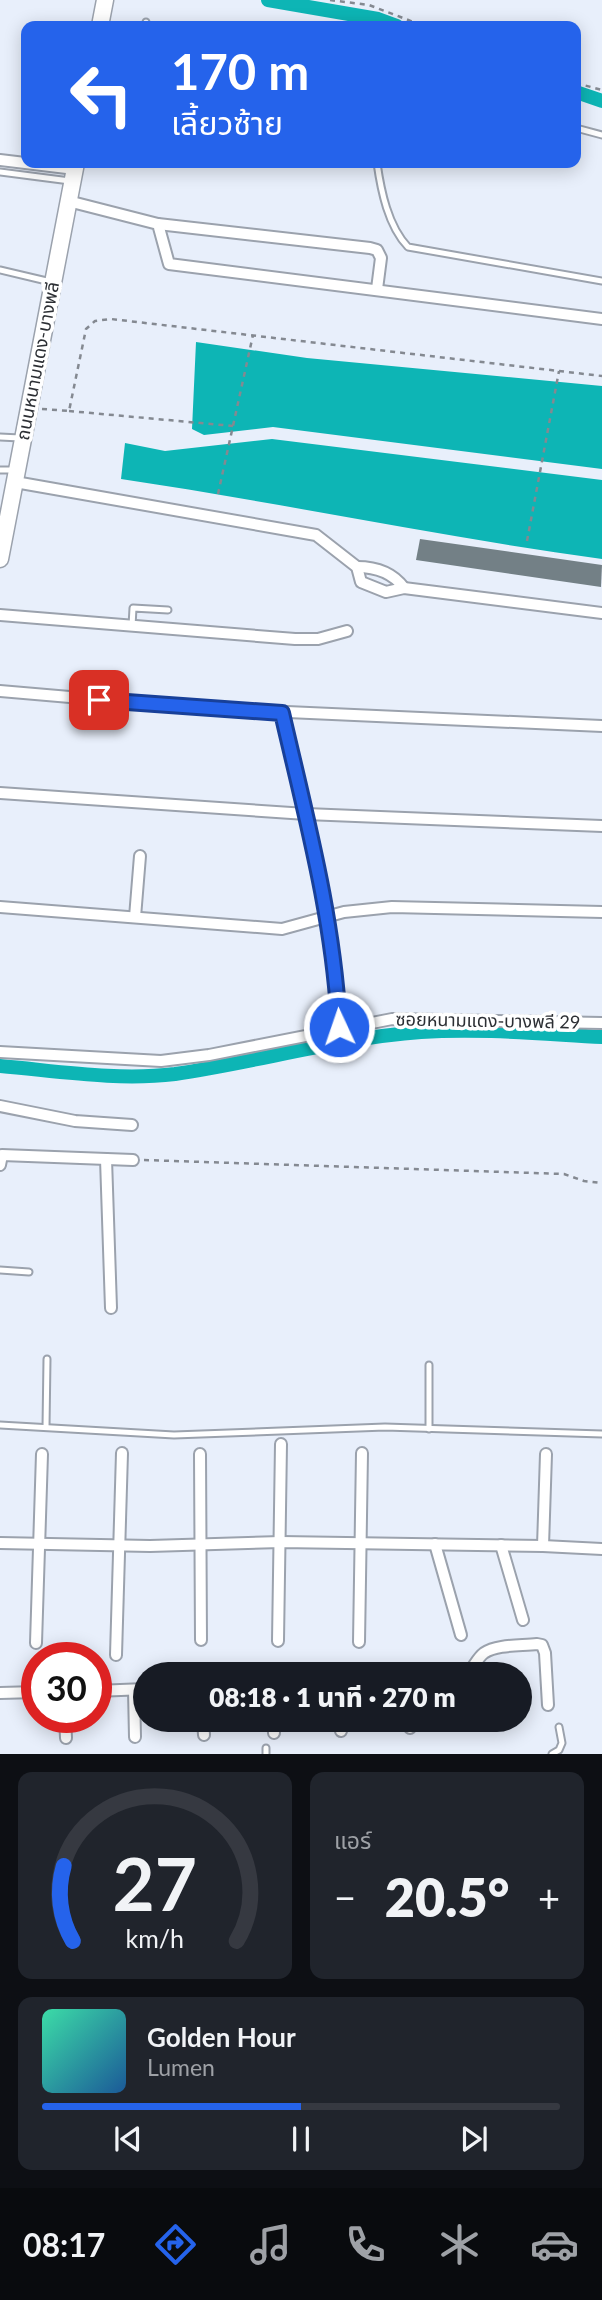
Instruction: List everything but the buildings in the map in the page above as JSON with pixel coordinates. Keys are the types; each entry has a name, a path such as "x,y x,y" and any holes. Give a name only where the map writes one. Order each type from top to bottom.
{"main road":[{"path":"101,21 105,0"},
{"name":"ถนนหนามแดง-บางพลี","path":"0,559 74,171"}],"street":[{"path":"0,160 21,163"},
{"path":"54,168 74,171"},
{"path":"68,201 158,224 370,248 377,250 381,258 377,289"},
{"path":"158,224 169,264 602,319"},
{"path":"16,476 316,535 357,568 361,582 386,592 404,588 602,612"},
{"path":"357,568 371,567 396,577 404,588"},
{"path":"0,615 295,639 318,639 347,631"},
{"path":"0,691 282,713 602,726"},
{"path":"282,713 328,916 337,973 339,1027"},
{"path":"0,793 306,814 602,826"},
{"path":"135,917 140,856"},
{"path":"0,907 282,929 328,916 392,907 602,912"},
{"name":"ซอยหนามแดง-บางพลี 29","path":"0,1052 161,1061 245,1048 339,1027 392,1019 602,1023"},
{"path":"0,1105 75,1121 132,1125"},
{"path":"0,1165 2,1155 133,1160"},
{"path":"106,1159 111,1308"},
{"path":"278,1641 281,1444"},
{"path":"116,1655 122,1453"},
{"path":"359,1642 362,1453"},
{"path":"36,1642 42,1454"},
{"path":"201,1454 201,1640"},
{"path":"543,1546 546,1454"},
{"path":"0,1543 200,1546 281,1542 602,1549"},
{"path":"435,1544 461,1635"},
{"path":"501,1545 523,1620"},
{"path":"479,1662 481,1656 491,1650 542,1645 545,1653 548,1705"},
{"path":"112,1691 133,1690"},
{"path":"0,1693 21,1692"},
{"path":"135,1737 136,1732"},
{"path":"66,1733 66,1738"}],"lane":[{"path":"581,129 602,135"},
{"path":"378,168 381,192 400,238 408,247 602,281"},
{"path":"0,172 74,171"},
{"path":"0,270 52,282"},
{"path":"0,437 23,438"},
{"path":"0,470 16,476"},
{"path":"132,626 133,608 168,610"},
{"path":"0,1270 29,1272"},
{"path":"46,1427 47,1359"},
{"path":"429,1365 429,1429"},
{"path":"0,1424 174,1435 344,1428 602,1434"},
{"path":"552,1754 559,1750 562,1743 559,1727"}],"path":[{"path":"330,0 369,5 411,21"},
{"path":"581,84 602,90"},
{"path":"69,411 86,329 94,321 111,319 602,376"},
{"path":"218,494 253,335"},
{"path":"527,541 559,371"},
{"path":"29,407 233,426"},
{"path":"133,1160 564,1174 584,1181 602,1183"}],"water":[{"path":"196,342 307,358 602,386 602,469 273,427 204,435 192,429"},
{"path":"272,439 602,480 602,559 121,479 125,443 165,451"}],"waterway":[{"path":"268,0 383,21"},
{"path":"581,94 602,101"},
{"path":"0,1066 88,1074 153,1076 206,1069 359,1039 421,1032 489,1031 602,1037"}],"route":[{"path":"99,700 282,713 328,916 337,973 339,1027"}]}
